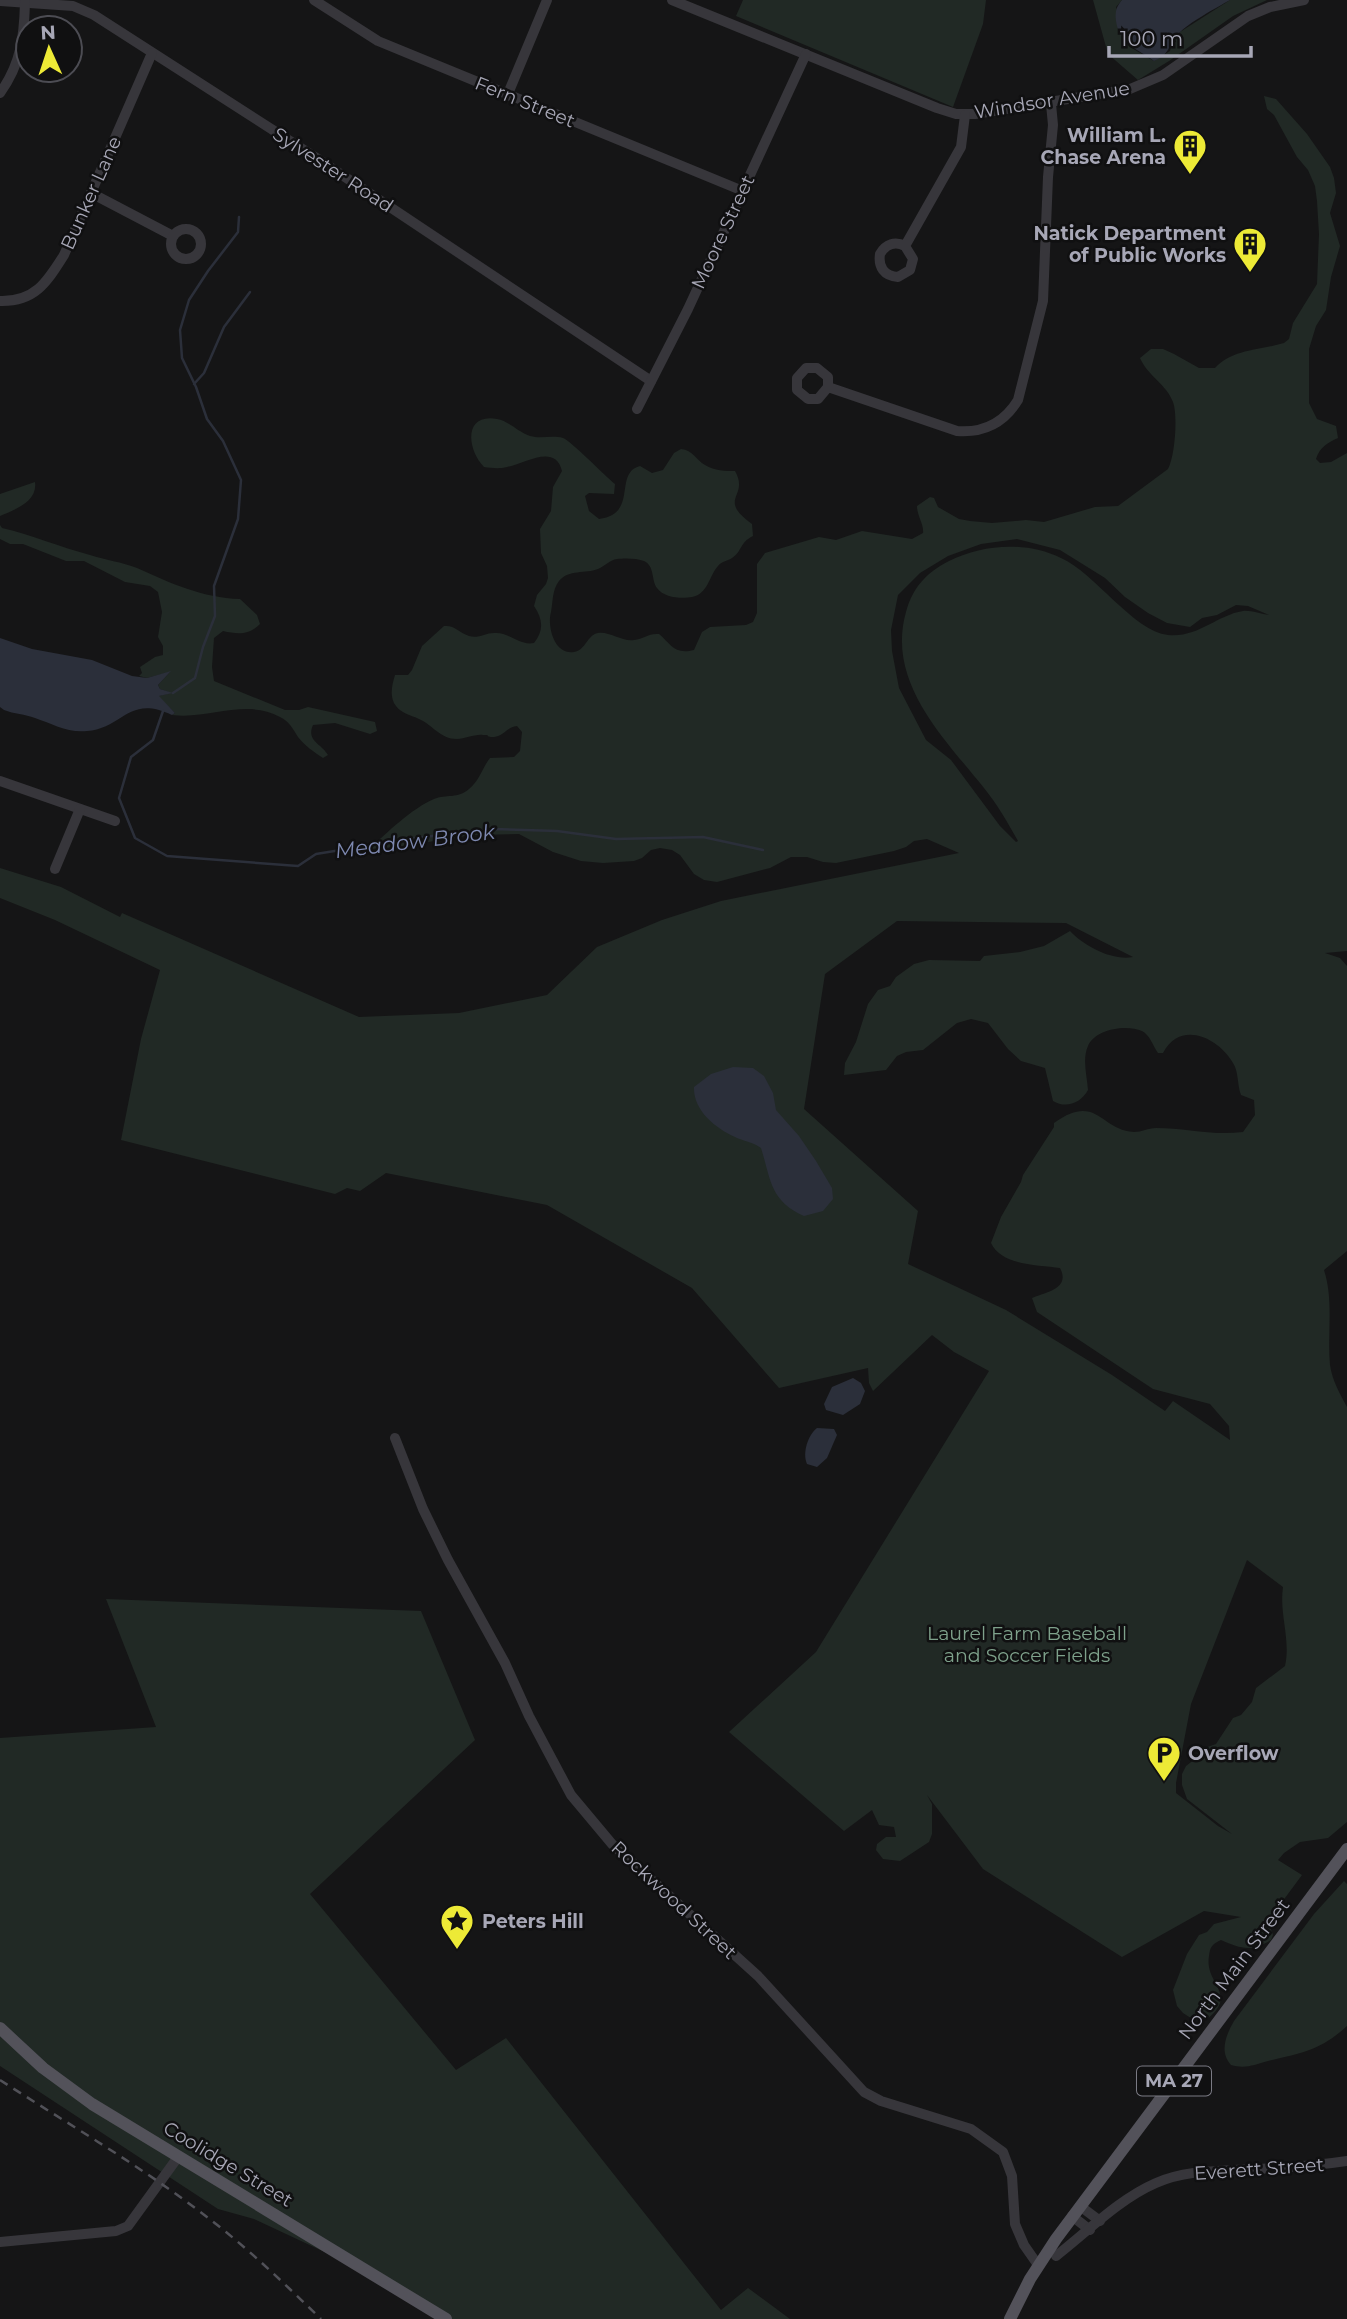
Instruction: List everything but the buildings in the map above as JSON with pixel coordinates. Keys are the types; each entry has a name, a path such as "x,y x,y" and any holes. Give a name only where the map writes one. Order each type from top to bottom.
{"main road":[{"name":"North Main Street","path":"1010,2319 1038,2264 1076,2211 1347,1849"},
{"name":"Coolidge Street","path":"0,2028 59,2081 178,2157 446,2319"}],"street":[{"name":"Fern Street","path":"314,0 378,41 743,191"},
{"path":"507,96 547,0"},
{"name":"Windsor Avenue","path":"672,0 684,2 937,108 965,115 1119,92 1142,85 1163,75 1248,16 1270,7 1304,0"},
{"name":"Sylvester Road","path":"0,1 86,5 152,53 309,152 650,381"},
{"path":"0,93 16,68 21,53 25,3"},
{"name":"Bunker Lane","path":"0,301 28,297 47,281 64,255 152,53"},
{"name":"Moore Street","path":"637,409 688,309 806,54"},
{"path":"828,387 957,431 971,432 987,428 1000,422 1012,411 1024,381 1043,301 1053,125 1051,103"},
{"path":"905,246 961,147 965,115"},
{"path":"91,193 173,236"},
{"path":"0,782 115,821"},
{"path":"55,869 80,809"},
{"name":"Rockwood Street","path":"395,1438 423,1509 448,1560 505,1662 529,1716 571,1795 612,1844 758,1976 864,2092 909,2111 971,2129 1003,2152 1012,2176 1016,2224 1024,2245 1038,2264"},
{"path":"0,2242 116,2231 128,2226 178,2157"},
{"name":"Everett Street","path":"1056,2256 1139,2192 1177,2176 1347,2161"},
{"path":"1076,2211 1100,2221"},
{"path":"1076,2211 1090,2230"}],"green space":[{"path":"743,0 986,0 983,24 953,107 736,16"},
{"path":"1093,0 1122,0 1116,7 1130,47 1154,61 1170,51 1180,32 1230,0 1267,0 1233,16 1138,80 1108,54"},
{"name":"Laurel Farm Baseball and Soccer Fields","path":"1264,96 1276,99 1307,134 1330,167 1336,193 1330,213 1340,246 1331,277 1326,310 1316,326 1309,349 1309,403 1317,419 1336,426 1338,438 1324,446 1316,459 1320,463 1331,462 1347,453 1347,951 1325,953 1340,958 1347,966 1347,1251 1324,1270 1330,1306 1330,1365 1334,1381 1347,1407 1347,1822 1328,1838 1300,1842 1278,1860 1302,1875 1268,1921 1273,1935 1271,1940 1252,1948 1221,1940 1214,1944 1209,1953 1209,1966 1221,1996 1220,2003 1206,2020 1194,2020 1177,2006 1173,1990 1187,1954 1199,1935 1207,1932 1214,1924 1241,1917 1204,1911 1122,1957 983,1869 927,1795 932,1804 932,1834 929,1842 900,1861 883,1859 876,1850 877,1844 886,1837 896,1837 894,1827 879,1825 872,1810 844,1831 729,1732 816,1652 989,1371 954,1352 932,1335 873,1391 869,1383 868,1368 779,1388 692,1288 547,1205 386,1173 360,1191 347,1188 335,1194 121,1140 141,1039 160,970 55,920 0,898 0,868 61,887 120,917 122,913 359,1017 459,1013 547,995 597,947 662,920 721,901 959,853 927,839 914,841 894,851 836,863 807,857 791,857 770,868 717,882 704,880 694,874 680,855 672,850 651,850 634,861 581,861 553,852 519,834 472,835 369,849 425,803 461,794 469,789 490,758 514,757 520,751 522,732 517,726 494,737 480,735 451,738 401,711 392,695 395,675 408,675 422,646 444,626 469,636 501,634 529,643 534,643 541,629 541,620 534,606 537,595 548,578 547,566 541,553 540,529 551,511 553,487 562,471 553,458 546,457 504,468 484,467 474,451 471,434 473,427 486,419 497,419 530,436 559,437 567,440 615,484 614,494 589,493 585,496 589,511 599,519 611,516 618,510 632,470 640,466 652,473 663,470 674,453 681,449 689,451 709,467 735,471 739,480 736,508 752,524 753,536 735,556 718,566 705,589 697,595 683,598 664,594 655,585 647,563 634,559 614,560 598,569 572,573 559,581 553,596 551,632 561,649 567,652 578,651 598,633 629,640 659,634 677,650 694,650 702,632 710,627 746,625 753,622 757,613 757,564 765,553 819,537 836,540 862,531 912,539 923,533 917,506 930,497 934,498 938,507 959,519 992,523 1026,520 1044,522 1095,507 1118,506 1168,469 1174,446 1173,402 1140,358 1151,349 1163,349 1199,368 1215,368 1238,354 1284,343 1289,339 1293,323 1317,284 1319,234 1315,186 1274,115 1267,109","holes":["1017,539 1060,550 1105,578 1125,597 1148,613 1167,623 1190,627 1202,618 1217,615 1236,605 1248,606 1269,615 1243,611 1189,633 1168,635 1141,623 1074,565 1048,553 1019,547 990,548 962,555 927,576 909,603 902,638 904,662 911,685 936,729 998,807 1018,841 1016,842 1000,826 951,760 926,740 899,688 891,630 898,595 920,573 948,556 981,544","897,921 1066,923 1133,957 1116,957 1099,951 1070,931 1044,946 984,956 980,961 929,960 914,964 896,977 890,986 878,990 868,1004 856,1042 845,1063 844,1075 886,1070 897,1056 923,1050 957,1023 971,1019 988,1023 1021,1061 1045,1068 1053,1101 1063,1104 1077,1101 1088,1090 1086,1051 1092,1040 1104,1032 1120,1028 1142,1031 1158,1053 1163,1053 1170,1043 1179,1037 1199,1036 1209,1040 1226,1054 1235,1067 1241,1095 1254,1100 1255,1115 1243,1132 1156,1128 1134,1132 1114,1126 1090,1112 1068,1114 1054,1123 1023,1175 991,1243 996,1251 1012,1260 1060,1268 1062,1281 1059,1285 1032,1298 1037,1312 1153,1389 1210,1404 1229,1426 1230,1440 1173,1401 1165,1411 1006,1310 908,1264 918,1211 804,1109 825,974","1247,1560 1283,1587 1282,1607 1287,1646 1285,1666 1256,1688 1252,1702 1241,1715 1233,1718 1216,1744 1199,1750 1182,1774 1182,1785 1187,1799 1232,1834 1176,1793 1191,1704"]},
{"path":"35,482 33,495 29,500 0,516 0,494"},
{"path":"0,525 2,528 131,566 187,589 240,599 257,615 260,624 251,631 242,633 223,631 214,638 214,681 285,710 308,707 375,722 377,731 370,734 335,723 313,725 311,735 328,755 323,758 298,737 286,721 267,712 240,709 199,715 172,715 175,713 158,696 171,693 160,689 158,685 170,672 147,678 139,676 142,673 140,667 163,655 163,646 158,637 162,612 158,592 150,586 125,582 84,561 66,561 23,544 10,544 0,539"},
{"path":"106,1599 421,1611 475,1740 310,1894 456,2070 506,2038 721,2310 748,2288 790,2319 440,2319 378,2277 254,2219 218,2209 0,2066 0,1738 156,1727"},
{"path":"1344,1881 1347,1884 1347,2026 1320,2046 1301,2053 1250,2066 1231,2065 1225,2055 1225,2049 1226,2038 1234,2021 1314,1914"}],"shaded area":[{"path":"1122,0 1230,0 1183,30 1166,53 1154,61 1130,45 1121,35 1116,15"},
{"path":"0,638 32,649 92,660 132,676 147,678 171,671 158,685 160,689 173,693 159,696 175,713 172,715 145,708 99,729 80,731 4,710 0,707"},
{"path":"733,1067 753,1068 764,1076 773,1093 776,1110 799,1136 832,1188 833,1199 823,1211 804,1216 784,1204 770,1180 761,1148 720,1129 701,1111 694,1087 711,1074"},
{"path":"853,1378 861,1383 865,1391 860,1404 843,1415 826,1410 824,1404 832,1387"},
{"path":"817,1428 834,1429 837,1435 827,1458 817,1467 807,1464 805,1455 809,1440"}],"waterway":[{"path":"173,693 195,678 215,616 214,586 238,519 241,480 223,441 207,419 182,358 180,330 189,300 238,232 239,217"},
{"path":"194,384 204,373 224,327 250,292"},
{"name":"Meadow Brook","path":"163,711 153,740 131,757 119,798 135,838 167,856 298,866 316,854 494,829 557,831 616,839 703,837 763,850"}],"railway":[{"path":"0,2080 115,2153 199,2211 250,2253 321,2319"}],"place":[{"name":"William L. Chase Arena","path":"1190,176"},
{"name":"Natick Department of Public Works","path":"1250,274"},
{"name":"Overflow","path":"1164,1783"},
{"name":"Peters Hill","path":"457,1951"}]}
